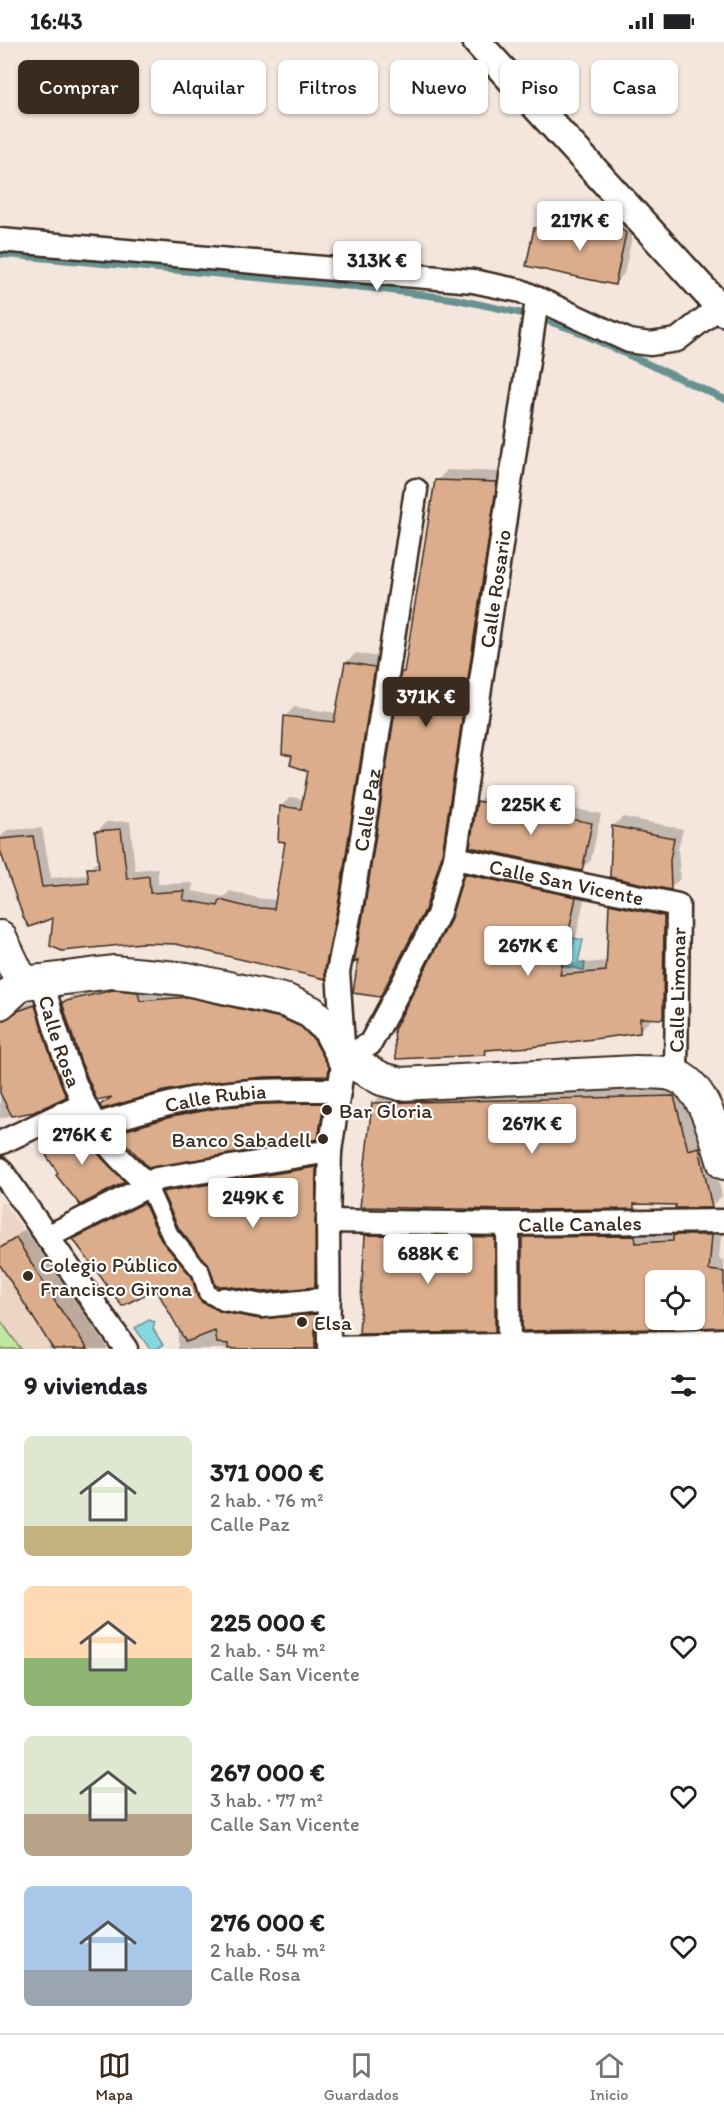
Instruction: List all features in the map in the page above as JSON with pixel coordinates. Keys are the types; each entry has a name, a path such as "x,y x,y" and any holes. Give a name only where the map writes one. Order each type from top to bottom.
{"main road":[{"path":"0,937 22,989 113,972 187,979 287,1001 311,1012 329,1029 344,1058 382,1079 401,1083 636,1072 676,1076 690,1084 700,1098 709,1117 724,1163"}],"street":[{"path":"0,240 473,280 521,291 629,341 650,344 677,340 723,307 477,42"},
{"name":"Calle Rosario","path":"344,1058 370,1044 438,915 455,858 537,300"},
{"name":"Calle Paz","path":"329,1349 330,1151 344,1058 338,972 352,902 416,490"},
{"name":"Calle San Vicente","path":"455,858 678,905"},
{"name":"Calle Limonar","path":"676,1076 678,905"},
{"name":"Calle Rosa","path":"22,989 58,1034 83,1104 107,1144 148,1186"},
{"name":"Calle Rubia","path":"96,1125 143,1110 221,1095 289,1089 339,1090"},
{"path":"0,1143 83,1104"},
{"path":"47,1237 148,1186 156,1179 330,1151"},
{"path":"0,1169 126,1349"},
{"path":"148,1186 170,1235 201,1272 207,1293 216,1298 262,1306 329,1299"},
{"name":"Calle Canales","path":"328,1221 508,1224 724,1221"},
{"path":"508,1224 509,1347"},
{"path":"329,1349 683,1346 724,1340"}],"shaded area":[{"name":"Colegio Público Francisco Girona","path":"3,1202 110,1349 0,1349 0,1203"}],"green space":[{"path":"0,1320 21,1349 0,1349"}],"water":[{"path":"568,937 583,940 578,962 585,963 584,970 563,966"},
{"path":"149,1320 155,1322 153,1329 163,1345 156,1349 150,1349 135,1328"}],"building":[{"path":"596,209 626,233 615,285 526,266 534,228 590,239"},
{"path":"435,480 497,482 442,855 425,910 380,997 353,993 358,960 354,963"},
{"path":"345,662 375,667 325,979 176,944 142,943 62,951 50,946 53,918 29,927 24,919 0,850 0,839 33,836 42,887 89,883 87,868 99,868 95,831 121,829 127,879 149,876 150,893 185,891 183,900 218,906 220,900 247,907 274,909 285,842 278,841 280,806 301,809 308,771 290,765 292,756 282,754 284,716 334,722"},
{"path":"477,801 592,823 582,871 470,847"},
{"path":"612,826 674,838 670,860 671,890 610,877"},
{"path":"464,874 576,897 560,975 606,971 609,904 664,916 663,1019 640,1018 640,1033 531,1047 485,1050 486,1055 396,1059 394,1030 450,921"},
{"path":"113,990 138,992 140,1001 187,997 281,1018 301,1027 314,1040 329,1067 328,1076 265,1077 220,1081 164,1091 102,1109 100,1105 112,1097 97,1100 80,1060 62,1002"},
{"path":"35,1005 66,1097 34,1112 12,1116 0,1093 0,1020"},
{"path":"674,1096 688,1150 699,1147 712,1208 675,1208 676,1205 634,1204 634,1209 508,1210 360,1207 372,1103"},
{"path":"324,1103 318,1139 149,1168 116,1133 171,1117 224,1107"},
{"path":"78,1121 101,1157 125,1182 80,1205 56,1175 58,1173 46,1155 62,1145 56,1135"},
{"path":"316,1167 315,1287 263,1292 216,1286 209,1266 179,1229 162,1192"},
{"path":"144,1203 161,1240 192,1277 201,1302 222,1312 260,1319 315,1314 315,1349 228,1349 228,1344 217,1343 215,1331 186,1342 156,1289 122,1306 73,1239"},
{"path":"365,1235 495,1237 495,1332 359,1334"},
{"path":"673,1235 712,1235 709,1270 724,1272 724,1327 705,1328 705,1270 645,1270 645,1329 522,1331 522,1237 635,1236 636,1243 673,1241"},
{"path":"16,1238 56,1303 88,1349 53,1349 0,1265 0,1248"}],"waterway":[{"path":"0,254 379,289 455,299 530,315"},
{"path":"538,318 574,330 724,399"}],"place":[{"name":"Bar Gloria","path":"327,1110"},
{"name":"Banco Sabadell","path":"323,1139"},
{"name":"Colegio Público Francisco Girona","path":"28,1276"},
{"name":"Elsa","path":"302,1322"}]}
